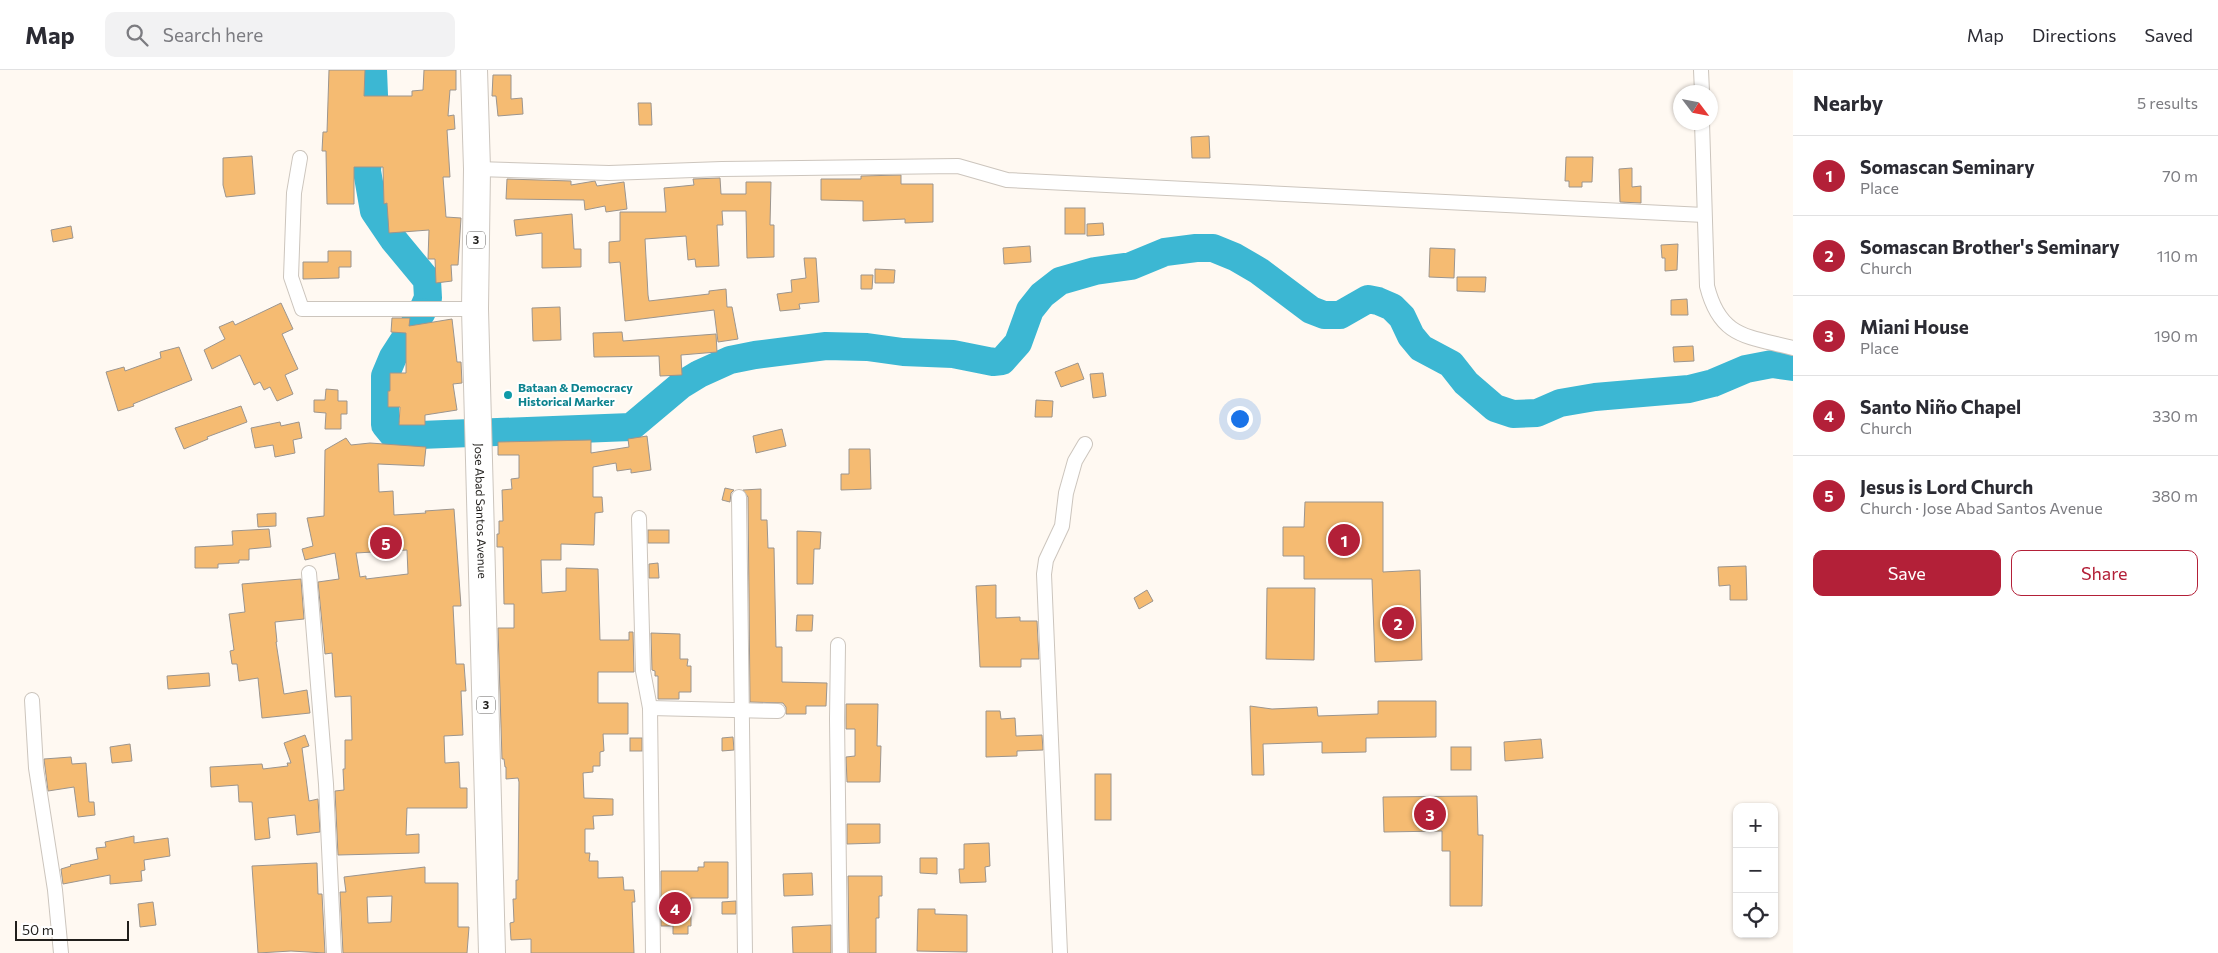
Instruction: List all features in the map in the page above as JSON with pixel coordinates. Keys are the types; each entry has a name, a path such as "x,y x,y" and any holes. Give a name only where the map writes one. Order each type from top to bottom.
{"highway":[{"name":"Jose Abad Santos Avenue","path":"474,70 477,169 476,309 492,953"}],"street":[{"path":"1701,70 1702,85"},
{"path":"1702,130 1707,286 1712,306 1719,318 1735,332 1793,348"},
{"path":"300,158 294,193 291,277 302,309 476,309"},
{"path":"477,169 609,173 722,168 958,166 1008,180 1704,215"},
{"path":"1060,953 1044,574 1046,560 1062,526 1066,493 1075,461 1085,444"},
{"path":"739,497 740,710 745,953"},
{"path":"639,518 644,632 643,671 650,708 652,953"},
{"path":"309,573 326,784 334,953"},
{"path":"838,645 840,953"},
{"path":"32,700 36,768 55,890 61,953"},
{"path":"650,708 778,711"}],"building":[{"path":"329,70 365,70 364,96 412,96 412,91 423,90 424,70 456,70 456,90 450,90 448,116 454,115 455,129 447,130 450,177 443,177 446,217 461,218 458,265 451,265 452,281 436,283 435,259 428,259 429,230 389,233 387,203 384,204 383,167 354,167 354,204 327,204 326,151 322,151 323,132 327,132"},
{"path":"493,75 511,75 511,99 522,98 523,114 498,116 496,96 492,96"},
{"path":"638,103 651,103 652,125 639,125"},
{"path":"1209,136 1210,158 1192,158 1191,137"},
{"path":"252,156 255,194 226,197 223,185 223,158"},
{"path":"1566,157 1593,157 1592,182 1582,182 1582,187 1569,187 1569,181 1565,181"},
{"path":"1632,168 1632,187 1641,186 1641,203 1620,202 1619,169"},
{"path":"901,175 901,184 933,184 933,222 905,223 905,219 863,221 863,201 821,200 821,179 861,179 861,176"},
{"path":"720,178 721,194 746,194 746,182 771,182 770,225 774,225 774,257 747,258 746,211 722,211 723,225 717,225 719,266 696,267 695,259 688,260 686,236 645,239 648,295 649,301 709,294 709,291 726,289 727,307 732,307 738,339 718,342 714,310 625,321 620,262 609,263 609,242 620,241 620,212 666,212 664,188 694,185 693,179"},
{"path":"507,179 571,181 571,185 595,181 597,186 624,182 627,209 606,212 605,206 585,210 584,200 506,199"},
{"path":"1065,208 1085,208 1085,234 1065,234"},
{"path":"572,214 574,249 581,249 581,267 542,268 542,233 516,236 514,220"},
{"path":"1103,223 1104,235 1087,236 1087,224"},
{"path":"71,226 73,238 53,242 51,230"},
{"path":"1678,244 1677,270 1665,271 1665,258 1662,258 1661,245"},
{"path":"1030,246 1031,262 1004,264 1003,248"},
{"path":"1430,248 1455,249 1454,278 1429,277"},
{"path":"328,251 351,251 351,267 339,267 339,278 303,279 303,262 328,262"},
{"path":"804,258 816,258 819,302 799,304 800,309 780,311 777,294 792,292 791,280 806,278"},
{"path":"875,269 895,270 894,283 875,283"},
{"path":"861,275 873,275 872,289 861,289"},
{"path":"1457,277 1486,277 1485,292 1457,291"},
{"path":"1687,299 1688,315 1671,315 1671,300"},
{"path":"281,303 293,329 282,334 298,369 285,375 293,394 277,401 270,387 264,390 260,382 254,385 240,355 212,369 204,350 225,339 219,327 233,321 235,325"},
{"path":"560,307 561,340 533,341 532,308"},
{"path":"392,318 410,318 409,326 452,319 457,362 461,362 462,383 453,384 457,410 425,415 425,425 399,425 400,407 388,407 388,391 390,391 390,373 406,373 406,333 391,332"},
{"path":"622,332 623,341 716,334 717,352 681,355 682,375 660,376 659,356 594,357 593,333"},
{"path":"1693,346 1694,361 1674,362 1673,347"},
{"path":"179,347 192,380 133,404 134,406 118,411 106,372 124,367 125,371 161,358 160,352"},
{"path":"1078,363 1084,379 1061,387 1055,372"},
{"path":"1103,373 1106,396 1093,398 1090,374"},
{"path":"326,389 338,390 338,401 347,401 347,414 341,414 341,429 325,429 326,413 314,412 314,400 325,400"},
{"path":"1036,400 1053,401 1052,417 1035,417"},
{"path":"241,406 247,422 207,437 208,439 184,449 175,428"},
{"path":"280,422 281,426 299,422 302,438 293,440 295,453 275,457 273,445 255,448 251,428"},
{"path":"782,429 786,446 756,453 753,436"},
{"path":"647,436 651,470 631,473 631,469 617,471 616,463 593,467 593,497 602,497 603,512 595,513 594,545 561,544 561,560 541,560 542,593 566,591 566,568 598,569 600,640 629,640 629,632 633,632 634,672 598,672 598,703 628,703 628,734 603,734 604,751 600,752 600,766 593,766 593,772 583,773 584,798 613,799 613,815 593,816 594,829 585,829 585,853 590,853 589,861 598,861 598,878 623,877 624,890 634,890 635,902 632,902 634,953 531,953 531,939 511,940 510,923 514,922 513,899 516,899 516,880 518,880 519,782 518,778 506,779 506,767 504,759 502,759 498,628 514,628 514,604 504,604 503,547 497,547 497,534 499,534 499,521 503,521 502,490 512,489 511,479 519,478 519,455 498,455 498,442 591,440 591,453 629,447 628,439"},
{"path":"346,438 351,445 370,443 426,447 424,466 378,464 379,492 393,491 394,515 454,509 461,606 453,606 456,664 464,664 466,691 461,691 463,735 444,736 445,763 459,762 460,788 467,788 467,808 407,808 406,835 419,834 419,853 338,855 335,791 344,790 345,740 352,740 351,696 335,697 332,653 325,654 318,582 339,579 335,553 305,560 302,549 313,546 307,518 324,516 325,450","holes":["407,550 408,574 366,579 366,576 360,577 356,553"]},
{"path":"849,449 870,449 871,489 841,490 841,474 849,474"},
{"path":"725,488 734,490 731,493 730,502 722,500"},
{"path":"761,489 761,520 767,520 768,548 774,548 776,647 782,647 782,682 827,683 826,706 806,706 806,714 786,714 786,707 783,703 750,702 748,497 743,490"},
{"path":"1305,502 1383,502 1383,572 1420,570 1422,660 1375,662 1372,579 1304,579 1304,556 1283,556 1283,527 1304,527"},
{"path":"276,513 276,526 258,527 257,514"},
{"path":"269,529 271,547 249,549 249,560 239,560 239,563 218,564 218,568 195,568 195,547 233,545 232,531"},
{"path":"648,530 669,530 669,543 648,543"},
{"path":"797,531 821,532 820,549 814,549 813,584 797,584"},
{"path":"658,563 659,578 649,578 649,564"},
{"path":"1746,566 1747,600 1730,600 1730,585 1719,586 1718,567"},
{"path":"301,579 304,619 275,622 276,642 284,694 307,690 310,713 262,718 258,678 239,681 237,664 232,664 230,651 234,650 229,614 245,612 242,584"},
{"path":"996,585 996,618 1020,617 1020,621 1037,621 1039,659 1021,659 1021,667 980,667 976,586"},
{"path":"1267,588 1315,588 1314,660 1266,659"},
{"path":"1147,590 1153,601 1139,609 1134,598"},
{"path":"797,615 813,615 812,631 796,631"},
{"path":"651,633 680,634 680,659 688,659 687,666 691,666 691,692 679,692 679,699 658,699 658,676 655,676 655,671 652,670"},
{"path":"209,673 210,686 168,689 167,676"},
{"path":"1378,701 1436,701 1436,737 1366,738 1366,752 1322,753 1322,742 1263,744 1264,775 1252,775 1250,706 1272,709 1317,707 1318,716 1378,714"},
{"path":"846,704 878,704 877,746 881,746 880,782 847,782 846,757 855,756 855,729 846,729"},
{"path":"986,711 1000,711 1001,719 1015,718 1016,736 1042,735 1043,750 1017,751 1017,756 986,757"},
{"path":"305,735 309,746 302,748 309,801 318,799 320,832 297,835 295,815 268,818 270,838 255,840 252,802 239,802 238,785 211,787 210,767 262,764 263,769 288,766 287,763 291,763 284,743"},
{"path":"733,737 734,750 722,751 722,738"},
{"path":"630,738 642,738 642,751 630,751"},
{"path":"1541,739 1543,758 1505,761 1504,742"},
{"path":"130,744 132,761 112,763 110,747"},
{"path":"1451,747 1471,747 1471,770 1451,770"},
{"path":"71,757 72,764 86,763 89,802 94,802 95,815 78,817 74,787 48,791 44,759"},
{"path":"1095,774 1111,774 1111,820 1095,820"},
{"path":"1477,796 1478,835 1483,835 1482,906 1450,906 1450,851 1442,851 1442,831 1384,832 1383,797"},
{"path":"847,824 880,824 880,843 847,844"},
{"path":"134,836 134,843 168,838 170,856 144,860 145,870 141,871 142,881 110,884 110,875 63,884 61,869 70,865 98,859 96,848 106,847 105,842"},
{"path":"989,843 990,866 985,867 986,882 960,883 959,869 964,869 964,844"},
{"path":"920,858 937,858 937,874 920,873"},
{"path":"704,862 728,862 728,898 691,898 691,926 688,926 688,934 673,934 673,926 661,926 661,871 698,871 698,867 704,867"},
{"path":"317,863 318,894 322,894 325,953 291,951 258,953 252,866"},
{"path":"425,867 425,883 458,883 458,927 469,927 467,953 343,953 340,892 346,892 344,877","holes":["392,896 391,922 368,923 367,897"]},
{"path":"812,873 813,895 784,896 783,874"},
{"path":"848,876 882,876 882,896 879,896 879,918 876,918 876,953 849,953"},
{"path":"736,901 736,914 722,914 722,902"},
{"path":"153,902 156,925 140,927 138,904"},
{"path":"918,909 935,909 935,914 967,915 967,952 917,951"},
{"path":"831,925 831,953 793,953 792,927"}],"waterway":[{"path":"373,70 374,95 367,171 374,211 393,239 427,280 428,298 424,307"},
{"path":"422,312 393,357 385,376 385,425 394,436 631,427 681,385 699,374 730,360 826,346 867,347 903,352 953,354 993,362 1002,361 1018,343 1030,310 1042,295 1060,281 1095,271 1131,266 1165,252 1196,248 1213,248 1235,257 1259,271 1311,310 1324,315 1340,315 1368,299 1392,307 1402,317 1411,336 1421,348 1451,364 1466,383 1495,408 1513,414 1537,413 1560,403 1595,397 1689,389 1713,383 1746,369 1772,364 1793,367"}],"place":[{"name":"Bataan & Democracy Historical Marker","path":"508,395"},
{"name":"Somascan Seminary","path":"1344,540"},
{"name":"Jesus is Lord Church","path":"386,543"},
{"name":"Somascan Brother's Seminary","path":"1398,623"},
{"name":"Miani House","path":"1430,814"},
{"name":"Santo Niño Chapel","path":"675,908"}]}
